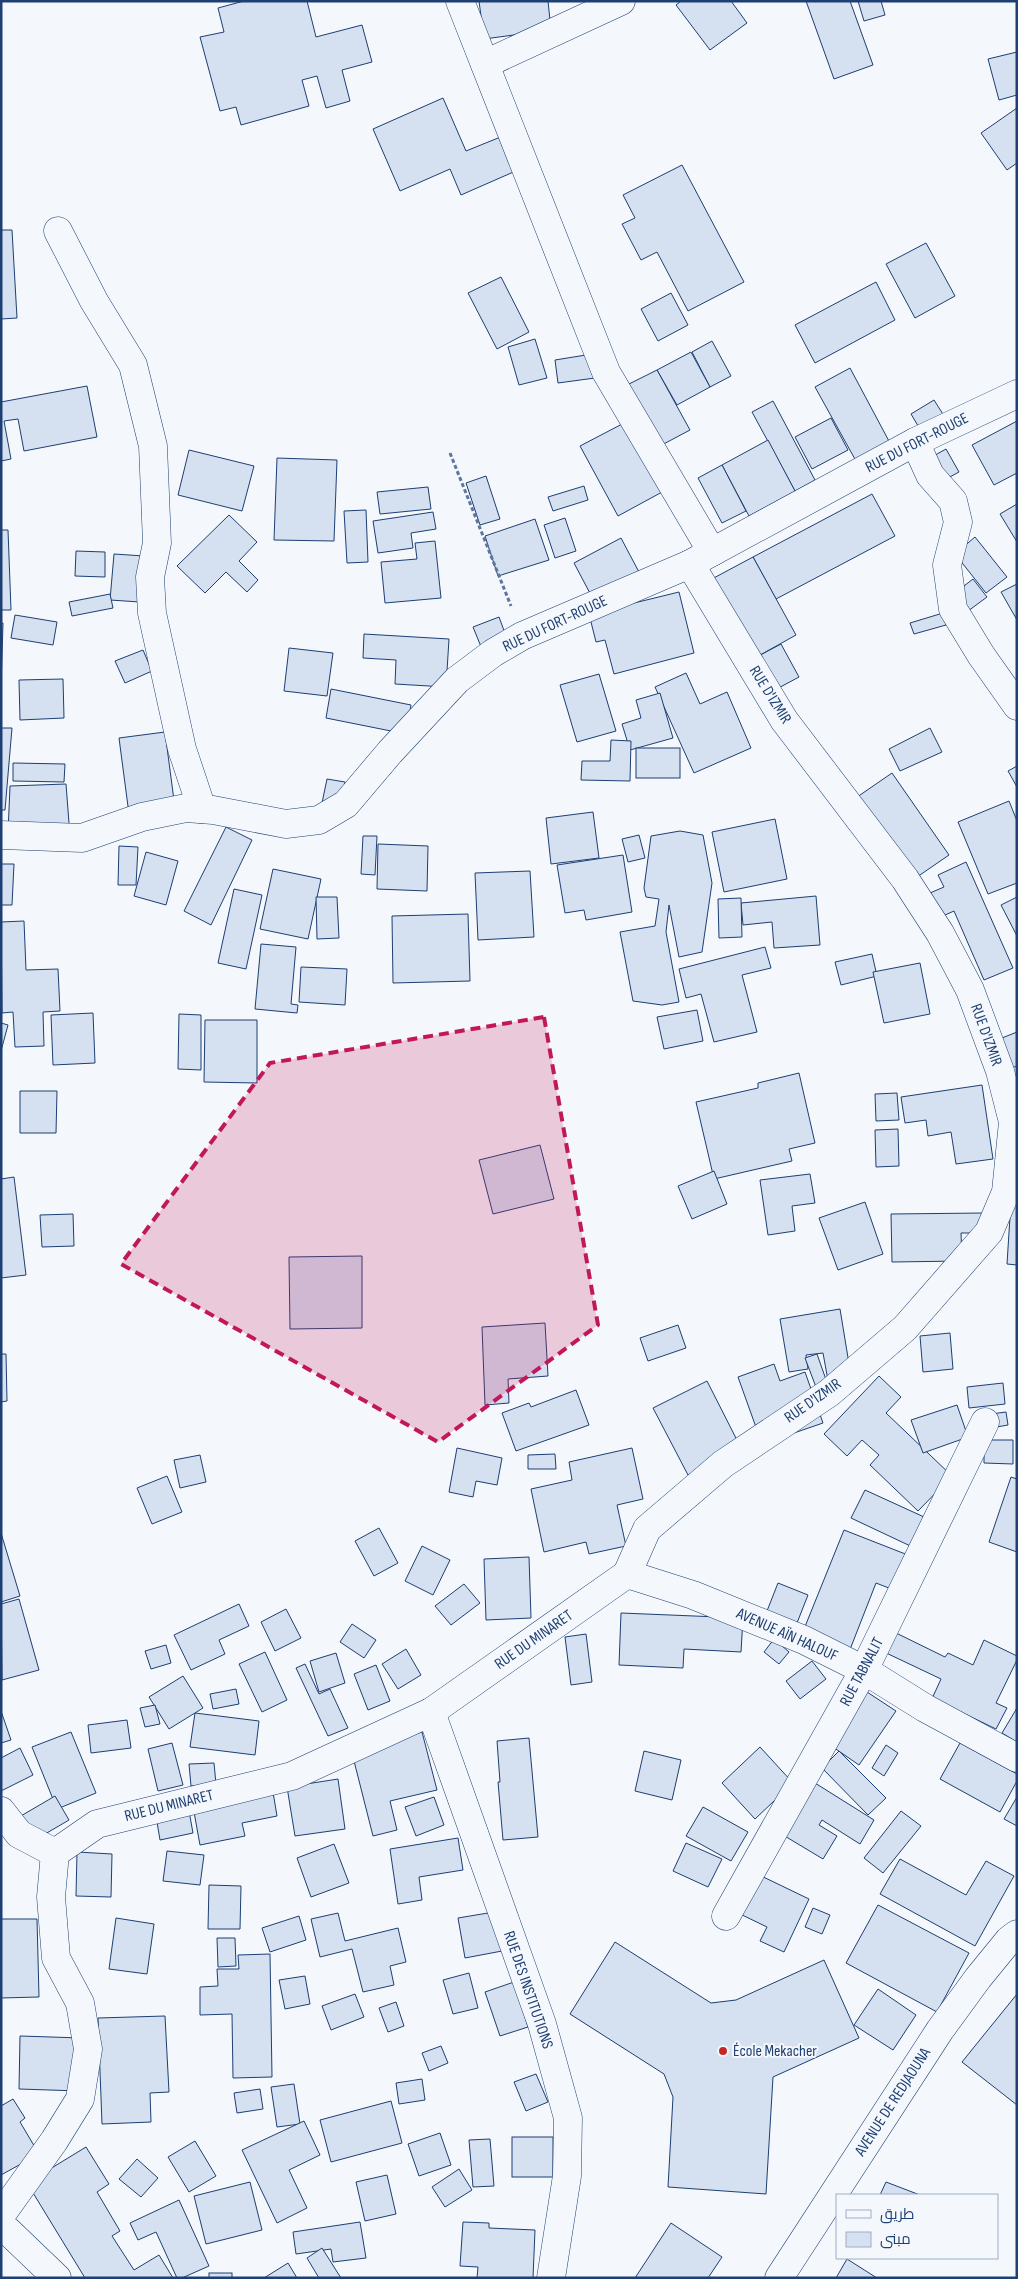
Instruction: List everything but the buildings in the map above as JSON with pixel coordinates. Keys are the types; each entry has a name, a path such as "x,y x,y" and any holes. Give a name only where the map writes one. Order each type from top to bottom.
{"street":[{"name":"RUE D'IZMIR","path":"460,1 606,372 784,720 905,879 940,933 970,990 1000,1071 1013,1122 1006,1192 989,1232 905,1328 828,1393 723,1464 647,1529 627,1574"},
{"path":"486,64 621,1"},
{"path":"58,231 94,301 133,365 153,446 157,543 150,577 152,613 182,749 202,809"},
{"name":"RUE DU FORT-ROUGE","path":"1,835 82,838 142,817 186,808 202,809 286,824 319,820 346,804 390,752 457,680 493,653 522,636 701,558 915,442 1017,394"},
{"path":"915,442 930,475 953,501 958,522 947,565 953,609 981,655 1017,706"},
{"name":"RUE TABNALIT","path":"726,1916 864,1670 985,1422"},
{"name":"AVENUE AÏN HALOUF","path":"627,1574 694,1595 804,1640 864,1670 925,1708 1017,1758"},
{"name":"RUE DU MINARET","path":"55,1853 97,1824 292,1776 431,1712 627,1574"},
{"name":"RUE DES INSTITUTIONS","path":"431,1712 542,2024 568,2118 567,2176 551,2278"},
{"path":"1,1811 19,1834 55,1853 51,1896 56,1958 80,2003 88,2049 80,2099 54,2141 1,2215"},
{"name":"AVENUE DE REDJAOUNA","path":"780,2278 940,2030 984,1970 1009,1940 1017,1934"},
{"path":"1,2228 8,2231 57,2278"}],"path":[{"path":"450,453 522,636"}],"highlighted area":[{"path":"544,1017 598,1325 438,1442 121,1264 270,1063"}],"place":[{"name":"École Mekacher","path":"723,2051"}]}
